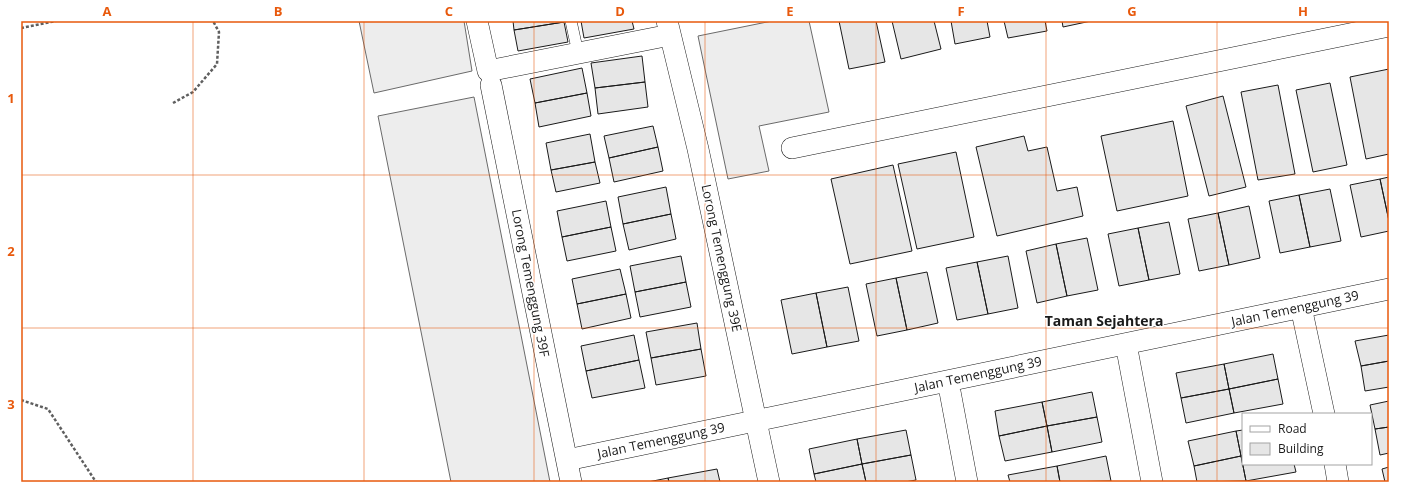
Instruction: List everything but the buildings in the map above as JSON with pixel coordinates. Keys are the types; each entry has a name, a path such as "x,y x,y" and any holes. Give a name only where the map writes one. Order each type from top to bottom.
{"street":[{"name":"Lorong Temenggung 39F","path":"477,21 490,78 571,482"},
{"path":"792,148 1389,26"},
{"path":"490,78 669,28"},
{"name":"Lorong Temenggung 39E","path":"669,28 698,150 758,420 770,482"},
{"name":"Jalan Temenggung 39","path":"567,460 1389,289"},
{"path":"1301,307 1324,413"},
{"path":"1126,344 1152,482"},
{"path":"948,381 967,482"},
{"path":"1335,465 1338,482"}],"lane":[{"path":"571,21 578,53"}],"path":[{"path":"21,28 56,21"},
{"path":"173,103 193,92 217,64 219,32 213,21"},
{"path":"21,400 48,409 96,482"}],"shaded area":[{"path":"359,21 464,21 472,71 374,93"},
{"path":"772,21 809,21 829,112 759,126 769,171 728,179 698,36"},
{"path":"474,97 550,482 451,482 378,116"}],"district":[{"name":"Taman Sejahtera","path":"1104,321"}]}
